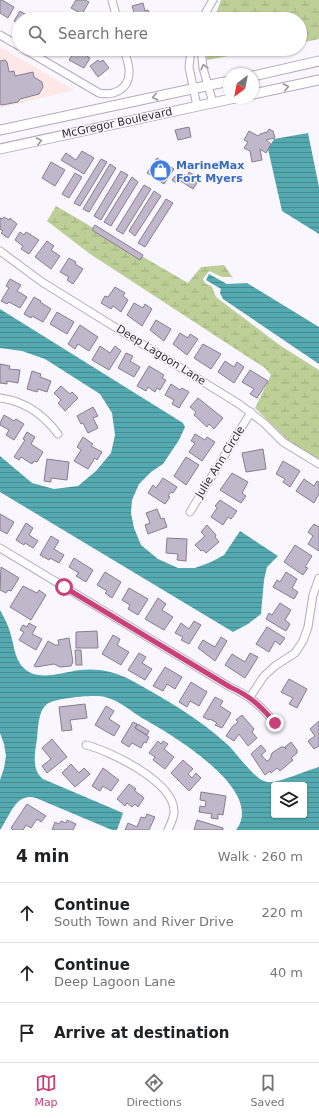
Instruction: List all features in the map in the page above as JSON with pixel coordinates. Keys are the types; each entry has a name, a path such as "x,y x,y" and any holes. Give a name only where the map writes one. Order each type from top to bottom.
{"main road":[{"path":"259,75 319,61"},
{"path":"259,93 319,80"},
{"name":"McGregor Boulevard","path":"0,130 223,82"},
{"name":"McGregor Boulevard","path":"0,149 223,101"}],"street":[{"path":"112,0 115,12"},
{"path":"205,12 212,0"},
{"path":"0,35 12,42"},
{"path":"36,56 99,93 106,95 113,94 122,89 129,76 126,56"},
{"path":"190,56 189,67 197,106"},
{"path":"201,56 213,103"},
{"name":"Deep Lagoon Lane","path":"0,251 42,282 251,412 284,442 319,464"},
{"path":"0,398 16,401 32,408 48,422 58,434"},
{"name":"Julie Ann Circle","path":"190,512 251,412"},
{"path":"0,548 230,687 250,697 259,704 275,723"},
{"path":"250,697 264,676 275,666 294,653 303,641 308,627 314,590 319,578"},
{"path":"86,745 115,756 154,779 168,797 174,812 168,830"}],"shaded area":[{"path":"0,47 12,54 12,56 15,56 74,90 0,108"}],"green space":[{"path":"221,0 319,0 319,39 307,42 307,12 217,12"},
{"path":"207,56 228,56 207,60"},
{"path":"56,206 188,283 201,267 224,265 233,278 222,277 209,271 203,279 205,283 212,287 216,297 281,346 319,370 319,459 291,443 255,408 271,375 265,368 90,254 47,221"}],"water":[{"path":"308,133 319,187 319,234 282,211 268,149 274,139"},
{"path":"209,274 227,284 247,283 319,327 319,364 223,299 220,293 221,289 206,280"},
{"path":"0,309 183,423 185,427 179,440 163,464 151,472 139,484 132,500 131,513 134,528 141,545 158,559 178,568 195,568 224,555 240,531 278,556 267,567 264,580 261,614 248,624 233,632 0,492 0,456 32,483 54,489 78,486 96,471 111,453 115,435 112,413 100,394 45,359 22,351 0,348"},
{"path":"0,610 9,629 20,664 29,672 41,675 54,675 92,669 122,676 167,700 217,735 257,777 267,782 271,782 271,818 307,818 307,782 272,782 319,767 319,830 236,830 242,814 238,798 227,781 211,765 192,749 120,703 110,698 93,696 56,700 43,708 38,726 35,766 39,775 43,779 123,813 117,830 112,830 36,798 29,797 18,802 0,830 0,780 6,756 0,733"}],"building":[{"path":"0,0 14,7 8,18 0,13"},
{"path":"76,0 85,0 89,2 83,12 78,12 71,8"},
{"path":"143,3 145,11 148,10 149,12 134,12 132,6"},
{"path":"72,56 87,56 90,58 84,68 69,60"},
{"path":"5,60 7,62 9,72 14,71 15,76 33,72 34,77 42,82 43,87 39,94 20,99 18,102 2,105 0,104 0,61"},
{"path":"98,60 100,62 103,60 109,68 98,77 90,66"},
{"path":"189,127 191,137 178,140 175,130"},
{"path":"269,129 273,131 275,138 266,140 271,144 266,153 260,149 262,160 252,162 250,151 244,148 248,142 244,140 249,131 258,136 267,132"},
{"path":"82,151 94,158 84,174 61,160 66,153 76,160"},
{"path":"157,158 174,169 164,184 147,173"},
{"path":"101,159 107,162 80,206 74,203"},
{"path":"51,162 65,170 55,186 42,178"},
{"path":"110,164 116,168 89,212 83,209"},
{"path":"121,171 128,175 101,220 94,216"},
{"path":"189,172 194,175 191,179 197,183 193,189 179,180 176,183 172,180 175,176 179,179 182,174 187,176"},
{"path":"75,173 82,177 69,198 62,194"},
{"path":"132,177 138,182 111,226 104,222"},
{"path":"144,185 151,189 123,234 116,230"},
{"path":"154,191 161,196 135,236 129,231"},
{"path":"166,199 173,203 145,247 138,243"},
{"path":"4,217 9,220 10,218 17,224 8,238 1,233 3,231 0,229 0,218 2,219"},
{"path":"95,225 143,255 140,260 92,230"},
{"path":"20,232 24,235 26,232 39,240 29,254 21,249 23,246 15,240"},
{"path":"47,241 54,246 51,250 60,256 51,269 35,257"},
{"path":"69,258 83,269 73,284 67,280 69,277 60,272"},
{"path":"10,279 21,285 17,291 27,297 20,308 9,302 7,304 1,301 9,288 6,286"},
{"path":"115,287 125,293 123,296 128,300 121,312 113,306 111,309 101,303 105,296 108,297"},
{"path":"34,297 51,309 43,322 32,316 31,318 24,314"},
{"path":"134,303 143,308 145,304 152,309 142,326 127,315"},
{"path":"57,312 74,322 67,334 50,324"},
{"path":"156,320 171,329 164,341 150,330"},
{"path":"80,325 98,337 89,351 78,344 75,349 68,344"},
{"path":"180,333 188,338 190,334 198,339 187,355 173,344"},
{"path":"203,344 221,354 211,369 194,358"},
{"path":"100,346 110,353 115,346 121,351 109,370 92,360"},
{"path":"126,353 133,356 130,361 140,367 134,377 118,368"},
{"path":"225,361 234,367 237,362 244,367 234,383 218,372"},
{"path":"0,364 10,366 9,369 20,370 18,383 7,381 7,384 0,383"},
{"path":"149,366 164,375 162,378 166,380 160,390 157,388 155,392 148,387 146,391 137,386"},
{"path":"250,370 268,381 257,398 250,394 254,389 242,382"},
{"path":"32,371 41,374 40,377 51,381 47,392 38,389 37,392 27,389"},
{"path":"171,384 180,390 182,388 189,392 179,408 172,404 174,400 165,395"},
{"path":"61,386 70,394 72,392 78,398 65,411 58,403 61,400 54,393"},
{"path":"198,398 223,418 214,429 209,424 207,427 194,415 196,412 190,407"},
{"path":"93,407 98,416 93,418 98,428 88,433 83,423 81,424 77,416"},
{"path":"4,415 14,421 16,419 24,424 14,440 6,435 9,430 0,425"},
{"path":"27,432 35,437 31,444 43,452 37,462 34,461 32,464 21,457 19,460 14,457 25,440 23,439"},
{"path":"195,434 205,440 207,437 215,442 202,461 189,452 195,443 191,441"},
{"path":"83,437 93,444 91,446 102,452 97,460 95,458 88,469 74,461 81,450 77,447"},
{"path":"263,449 266,469 246,472 242,453"},
{"path":"186,457 199,465 186,485 174,476"},
{"path":"47,459 69,462 67,480 51,478 51,482 44,481"},
{"path":"283,461 300,471 290,487 283,482 285,479 276,474"},
{"path":"232,473 248,482 242,493 246,496 241,503 220,490"},
{"path":"163,478 177,487 173,493 171,492 168,496 170,497 165,504 148,493 153,485 156,488"},
{"path":"304,479 314,486 317,481 319,482 319,494 314,503 296,491"},
{"path":"220,500 237,511 231,519 228,517 223,525 211,517 217,508 215,506"},
{"path":"157,509 161,519 164,518 167,527 148,534 145,525 150,523 146,513"},
{"path":"0,514 14,522 7,534 0,530"},
{"path":"26,523 33,528 29,535 38,541 33,548 16,540"},
{"path":"314,524 319,527 319,551 308,544 313,536 308,532"},
{"path":"207,525 216,535 215,537 219,542 206,553 203,550 201,551 195,545 205,536 201,532"},
{"path":"51,536 59,541 54,549 64,555 59,563 40,555"},
{"path":"167,538 187,539 186,561 177,560 178,554 166,553"},
{"path":"295,545 312,556 305,567 308,568 303,575 284,562"},
{"path":"74,558 93,570 86,582 76,576 79,573 69,567"},
{"path":"1,567 19,578 11,591 8,590 6,593 0,590"},
{"path":"105,572 121,582 112,598 105,593 107,591 97,585"},
{"path":"286,572 297,579 292,588 298,592 294,599 273,587 277,580 280,582"},
{"path":"23,586 37,593 39,590 46,595 31,620 10,607"},
{"path":"129,588 148,599 138,615 128,609 130,605 122,600"},
{"path":"158,598 166,604 162,610 173,617 164,630 145,619"},
{"path":"280,603 291,610 285,620 290,624 286,631 266,619 269,613 272,615"},
{"path":"194,621 201,625 189,644 181,640 183,637 175,633 181,623 189,629"},
{"path":"29,623 36,627 32,634 42,639 36,650 19,640 24,632 20,630 23,625 27,627"},
{"path":"267,627 285,638 280,645 275,641 269,652 256,644"},
{"path":"97,631 98,648 76,648 76,632"},
{"path":"113,635 120,639 117,645 129,652 121,665 102,654"},
{"path":"221,637 227,641 215,661 198,648 203,640 215,647"},
{"path":"69,638 73,662 71,666 60,667 54,664 34,666 48,641 55,645 59,645 58,640"},
{"path":"75,650 81,650 82,665 76,665"},
{"path":"139,653 146,657 142,663 152,669 145,680 128,670"},
{"path":"250,653 258,657 245,678 225,665 232,654 245,662"},
{"path":"165,667 182,677 175,689 167,684 163,691 153,686"},
{"path":"289,679 307,689 297,708 289,704 293,698 281,692"},
{"path":"191,682 207,692 199,706 190,701 187,707 179,702"},
{"path":"215,697 223,701 220,706 231,713 222,728 215,725 217,723 203,717"},
{"path":"85,704 87,718 70,720 72,730 62,731 59,707"},
{"path":"106,706 114,711 109,719 120,726 114,736 95,725"},
{"path":"242,715 254,729 252,732 257,738 248,746 239,734 234,741 226,736 232,727 238,722 236,720"},
{"path":"319,721 319,746 314,749 308,741 315,736 310,729"},
{"path":"133,722 137,724 135,728 149,737 141,748 132,743 129,747 121,742"},
{"path":"138,724 149,731 147,735 135,728"},
{"path":"52,739 67,757 47,773 42,766 51,759 42,748"},
{"path":"158,741 161,744 163,741 168,744 164,749 174,757 165,769 153,760 155,757 149,753"},
{"path":"291,742 297,750 297,753 291,758 293,760 280,771 277,768 271,773 270,771 265,775 251,754 261,745 266,751 261,755 267,761 270,759 272,753 281,747 286,749 285,747"},
{"path":"183,760 193,769 188,774 192,778 196,773 201,778 189,791 171,773"},
{"path":"71,764 79,773 84,768 90,774 75,787 62,773"},
{"path":"103,768 119,780 111,791 103,786 100,791 92,786"},
{"path":"129,784 144,798 138,807 135,804 132,807 127,803 125,806 117,799"},
{"path":"201,792 226,796 223,815 218,814 218,819 211,818 212,814 199,812 200,806 205,807 206,801 200,800"},
{"path":"27,804 46,816 41,822 37,819 31,828 26,825 23,830 13,830 11,828"},
{"path":"147,814 155,817 149,830 125,830 128,823 137,827 141,817 145,818"},
{"path":"67,820 76,824 73,830 52,830 55,822 59,824 61,821 66,823"},
{"path":"197,820 223,828 223,830 194,830"}],"place":[{"name":"MarineMax Fort Myers","path":"160,171"}],"route":[{"path":"64,587 230,687 250,697 259,704 275,723"}]}
